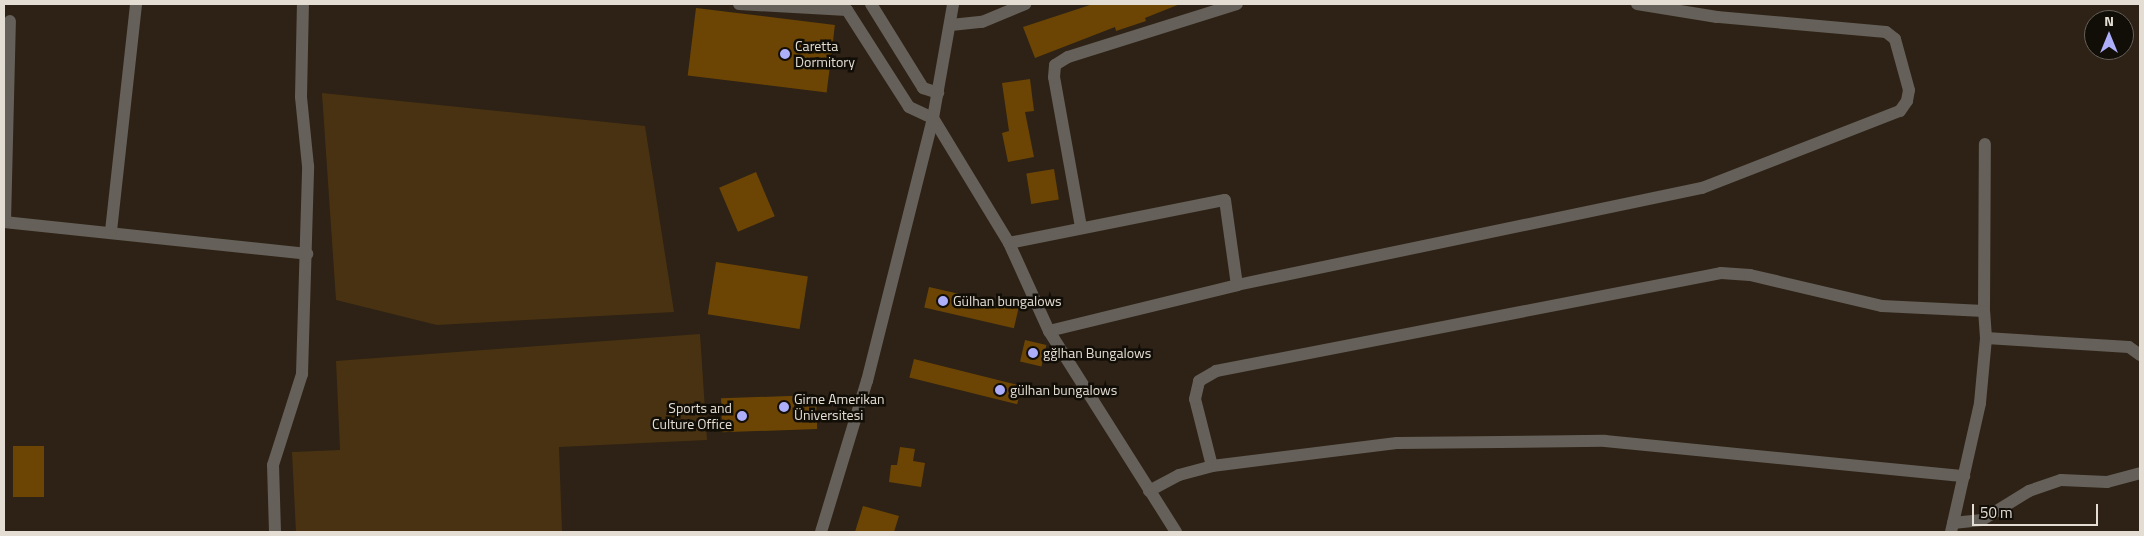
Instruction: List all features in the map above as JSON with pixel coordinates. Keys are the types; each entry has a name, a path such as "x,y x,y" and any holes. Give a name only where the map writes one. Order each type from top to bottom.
{"street":[{"path":"111,231 136,4"},
{"path":"275,532 274,465 302,374 307,254 308,166 301,97 303,4"},
{"path":"739,4 847,10 909,107 933,118 1009,243 1050,331 1176,532"},
{"path":"870,4 923,88 938,93"},
{"path":"821,532 867,382 933,118 953,4"},
{"path":"950,25 982,22 1025,4"},
{"path":"1082,227 1054,77 1055,65 1068,57 1237,4"},
{"path":"1050,331 1237,285 1702,188 1900,111 1907,101 1909,90 1894,39 1886,32 1717,17 1637,4"},
{"path":"10,21 4,222 111,231 307,254"},
{"path":"1985,144 1984,311 1986,338 1980,404 1952,527 1982,520 2029,491 2061,480 2107,482 2140,473"},
{"path":"1009,243 1225,200 1237,285"},
{"path":"1212,466 1195,399 1199,382 1216,371 1722,273 1750,276 1882,306 1984,311"},
{"path":"1986,338 2129,347 2140,355"},
{"path":"1149,490 1179,475 1212,466 1397,443 1605,441 1964,476"}],"shaded area":[{"path":"322,93 645,126 674,312 437,325 336,300"},
{"path":"700,334 707,440 559,447 562,532 296,532 292,452 340,450 336,361"}],"building":[{"path":"1093,4 1180,4 1145,18 1146,21 1116,31 1115,27 1035,58 1023,27"},
{"name":"Caretta Dormitory","path":"696,8 835,25 827,93 688,75"},
{"path":"1030,79 1034,111 1025,112 1034,157 1008,162 1002,133 1009,131 1002,83"},
{"path":"1054,169 1059,200 1031,204 1026,173"},
{"path":"756,172 775,216 738,232 719,188"},
{"path":"716,262 808,277 800,329 708,314"},
{"path":"929,287 1019,308 1014,328 924,307"},
{"name":"gğlhan Bungalows","path":"1025,340 1046,345 1041,366 1020,361"},
{"path":"914,359 1022,386 1017,404 909,377"},
{"path":"816,395 817,429 722,432 721,398"},
{"path":"13,446 44,446 44,497 13,497"},
{"path":"900,447 915,449 913,461 925,463 921,487 889,482 891,465 897,465"},
{"path":"863,506 899,516 894,532 855,532"}],"place":[{"name":"Caretta Dormitory","path":"785,54"},
{"name":"Gülhan bungalows","path":"943,301"},
{"name":"gğlhan Bungalows","path":"1033,353"},
{"name":"gülhan bungalows","path":"1000,390"},
{"name":"Girne Amerikan Üniversitesi","path":"784,407"},
{"name":"Sports and Culture Office","path":"742,416"}]}
